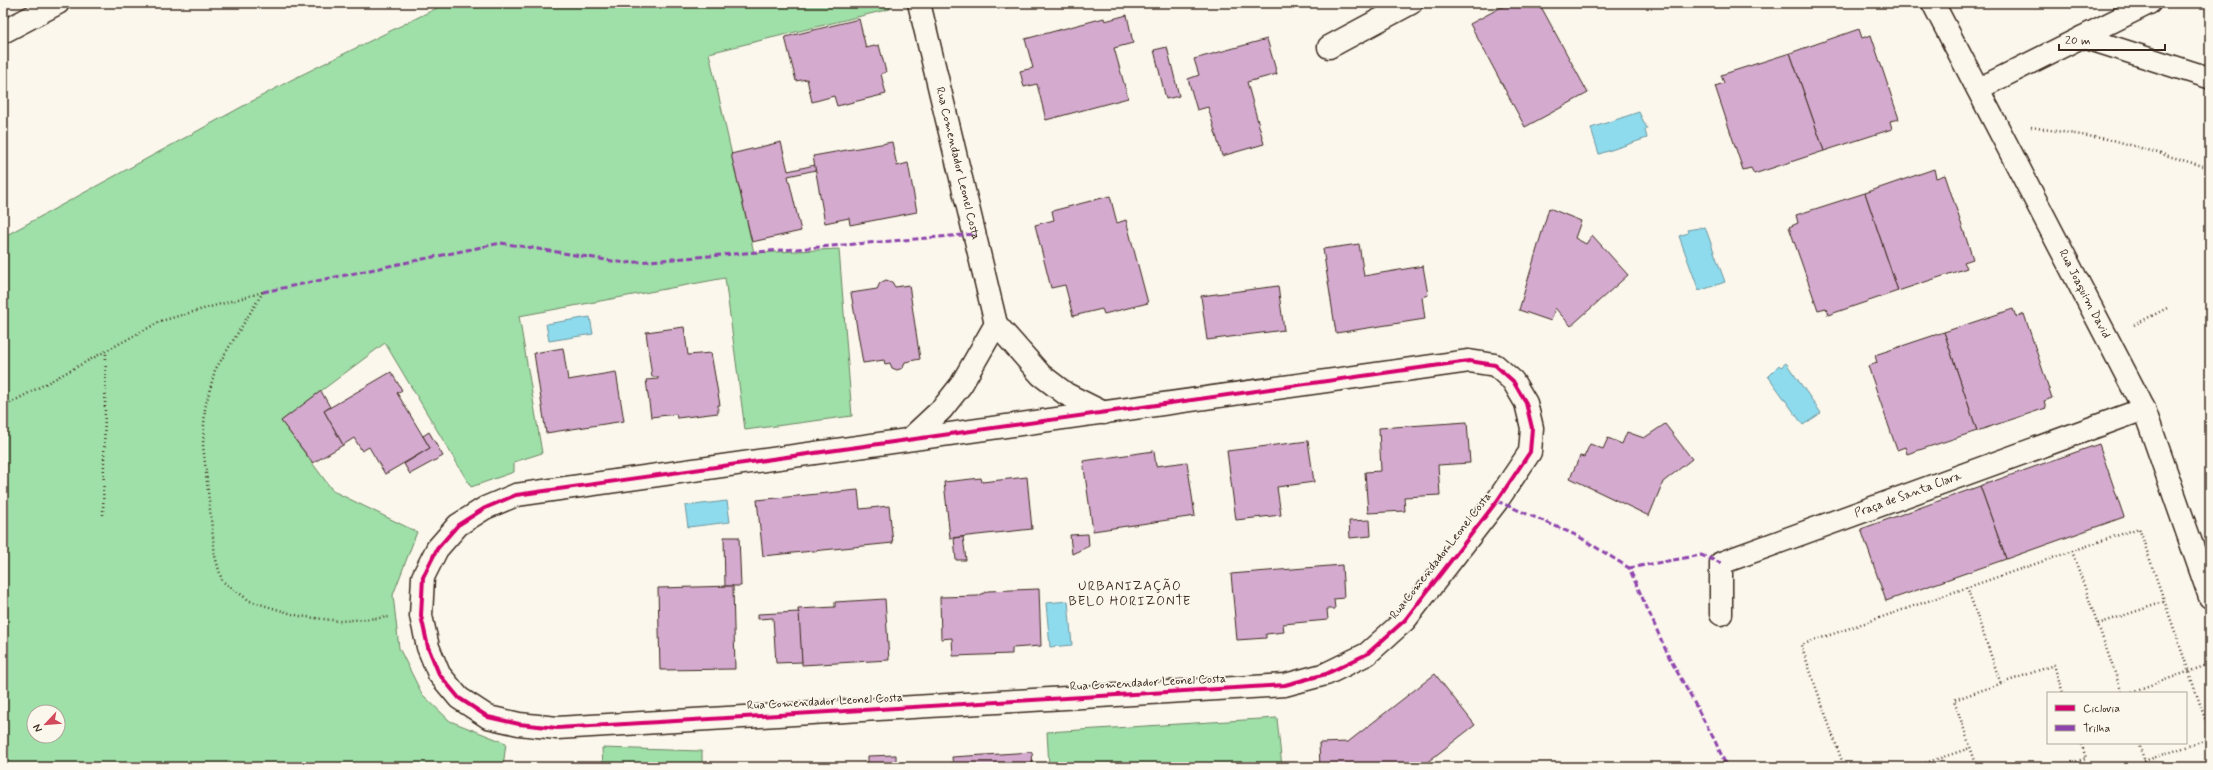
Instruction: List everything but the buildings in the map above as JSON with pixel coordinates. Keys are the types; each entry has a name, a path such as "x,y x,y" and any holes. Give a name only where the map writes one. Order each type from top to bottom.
{"street":[{"path":"3,32 58,3"},
{"name":"Rua Comendador Leonel Costa","path":"919,3 996,324 1041,375 1066,394 1104,413"},
{"path":"1329,47 1411,3"},
{"name":"Rua Joaquim David","path":"1933,3 2144,409 2206,570 2210,596"},
{"path":"912,438 942,409 961,384 996,324"},
{"name":"Rua Comendador Leonel Costa","path":"1470,361 1494,365 1513,381 1526,403 1532,428 1530,452 1497,501 1405,620 1367,654 1326,674 1285,685 557,728 519,724 488,717 459,698 439,674 428,647 421,616 423,577 437,549 458,525 485,508 516,495 912,438 1104,413 1470,361"},
{"name":"Praça de Santa Clara","path":"1721,614 1721,563 2144,409"}],"lane":[{"path":"1978,89 2150,3"},
{"path":"2082,37 2210,78"}],"path":[{"path":"1995,121 2114,140 2203,166"},
{"path":"3,407 161,321 263,292 215,370 205,408 203,445 215,556 222,581 250,601 299,616 340,621 421,616"},
{"path":"2108,339 2169,307"},
{"path":"103,515 106,351"},
{"path":"1844,767 1801,645 2139,528 2210,733"},
{"path":"2072,551 2122,692"},
{"path":"1967,587 2001,684"},
{"path":"2098,624 2164,602"},
{"path":"2131,692 2210,664"},
{"path":"1977,767 1954,700 2054,665 2063,692"},
{"path":"2144,761 2210,739"},
{"path":"2061,767 2086,758 2081,744"},
{"path":"2138,744 2147,767"},
{"path":"1914,767 1970,748"}],"green space":[{"path":"447,3 888,3 890,9 709,53 754,253 839,249 852,416 745,430 725,278 519,316 542,453 514,462 514,472 471,487 385,343 281,421 333,491 417,532 393,595 399,648 422,694 450,721 506,743 503,767 3,767 3,237 291,80"},
{"path":"1277,718 1282,767 1049,767 1047,732"},
{"path":"602,748 702,751 702,767 603,767"}],"water":[{"path":"1639,112 1647,129 1645,130 1647,138 1599,154 1591,128"},
{"path":"1705,227 1725,282 1699,291 1679,236 1688,233 1687,230"},
{"path":"590,317 593,334 549,341 546,324"},
{"path":"1786,363 1821,413 1803,425 1768,376 1779,365 1781,367"},
{"path":"727,501 730,522 688,527 685,506"},
{"path":"1068,601 1072,645 1050,647 1046,603"}],"marked path":[{"path":"263,292 501,243 625,263 976,234"},
{"path":"1497,501 1578,536 1629,568 1668,655 1714,739 1727,767"},
{"path":"1629,568 1701,555 1721,563"}],"cycle path":[{"path":"1469,361 1495,365 1513,381 1526,403 1532,428 1530,452 1497,501 1405,620 1367,654 1326,674 1285,685 557,728 519,724 488,717 459,698 439,674 428,647 421,616 423,577 437,549 458,525 485,508 516,495 1469,361"}],"district":[{"name":"URBANIZAÇÃO BELO HORIZONTE","path":"1130,594"}]}
